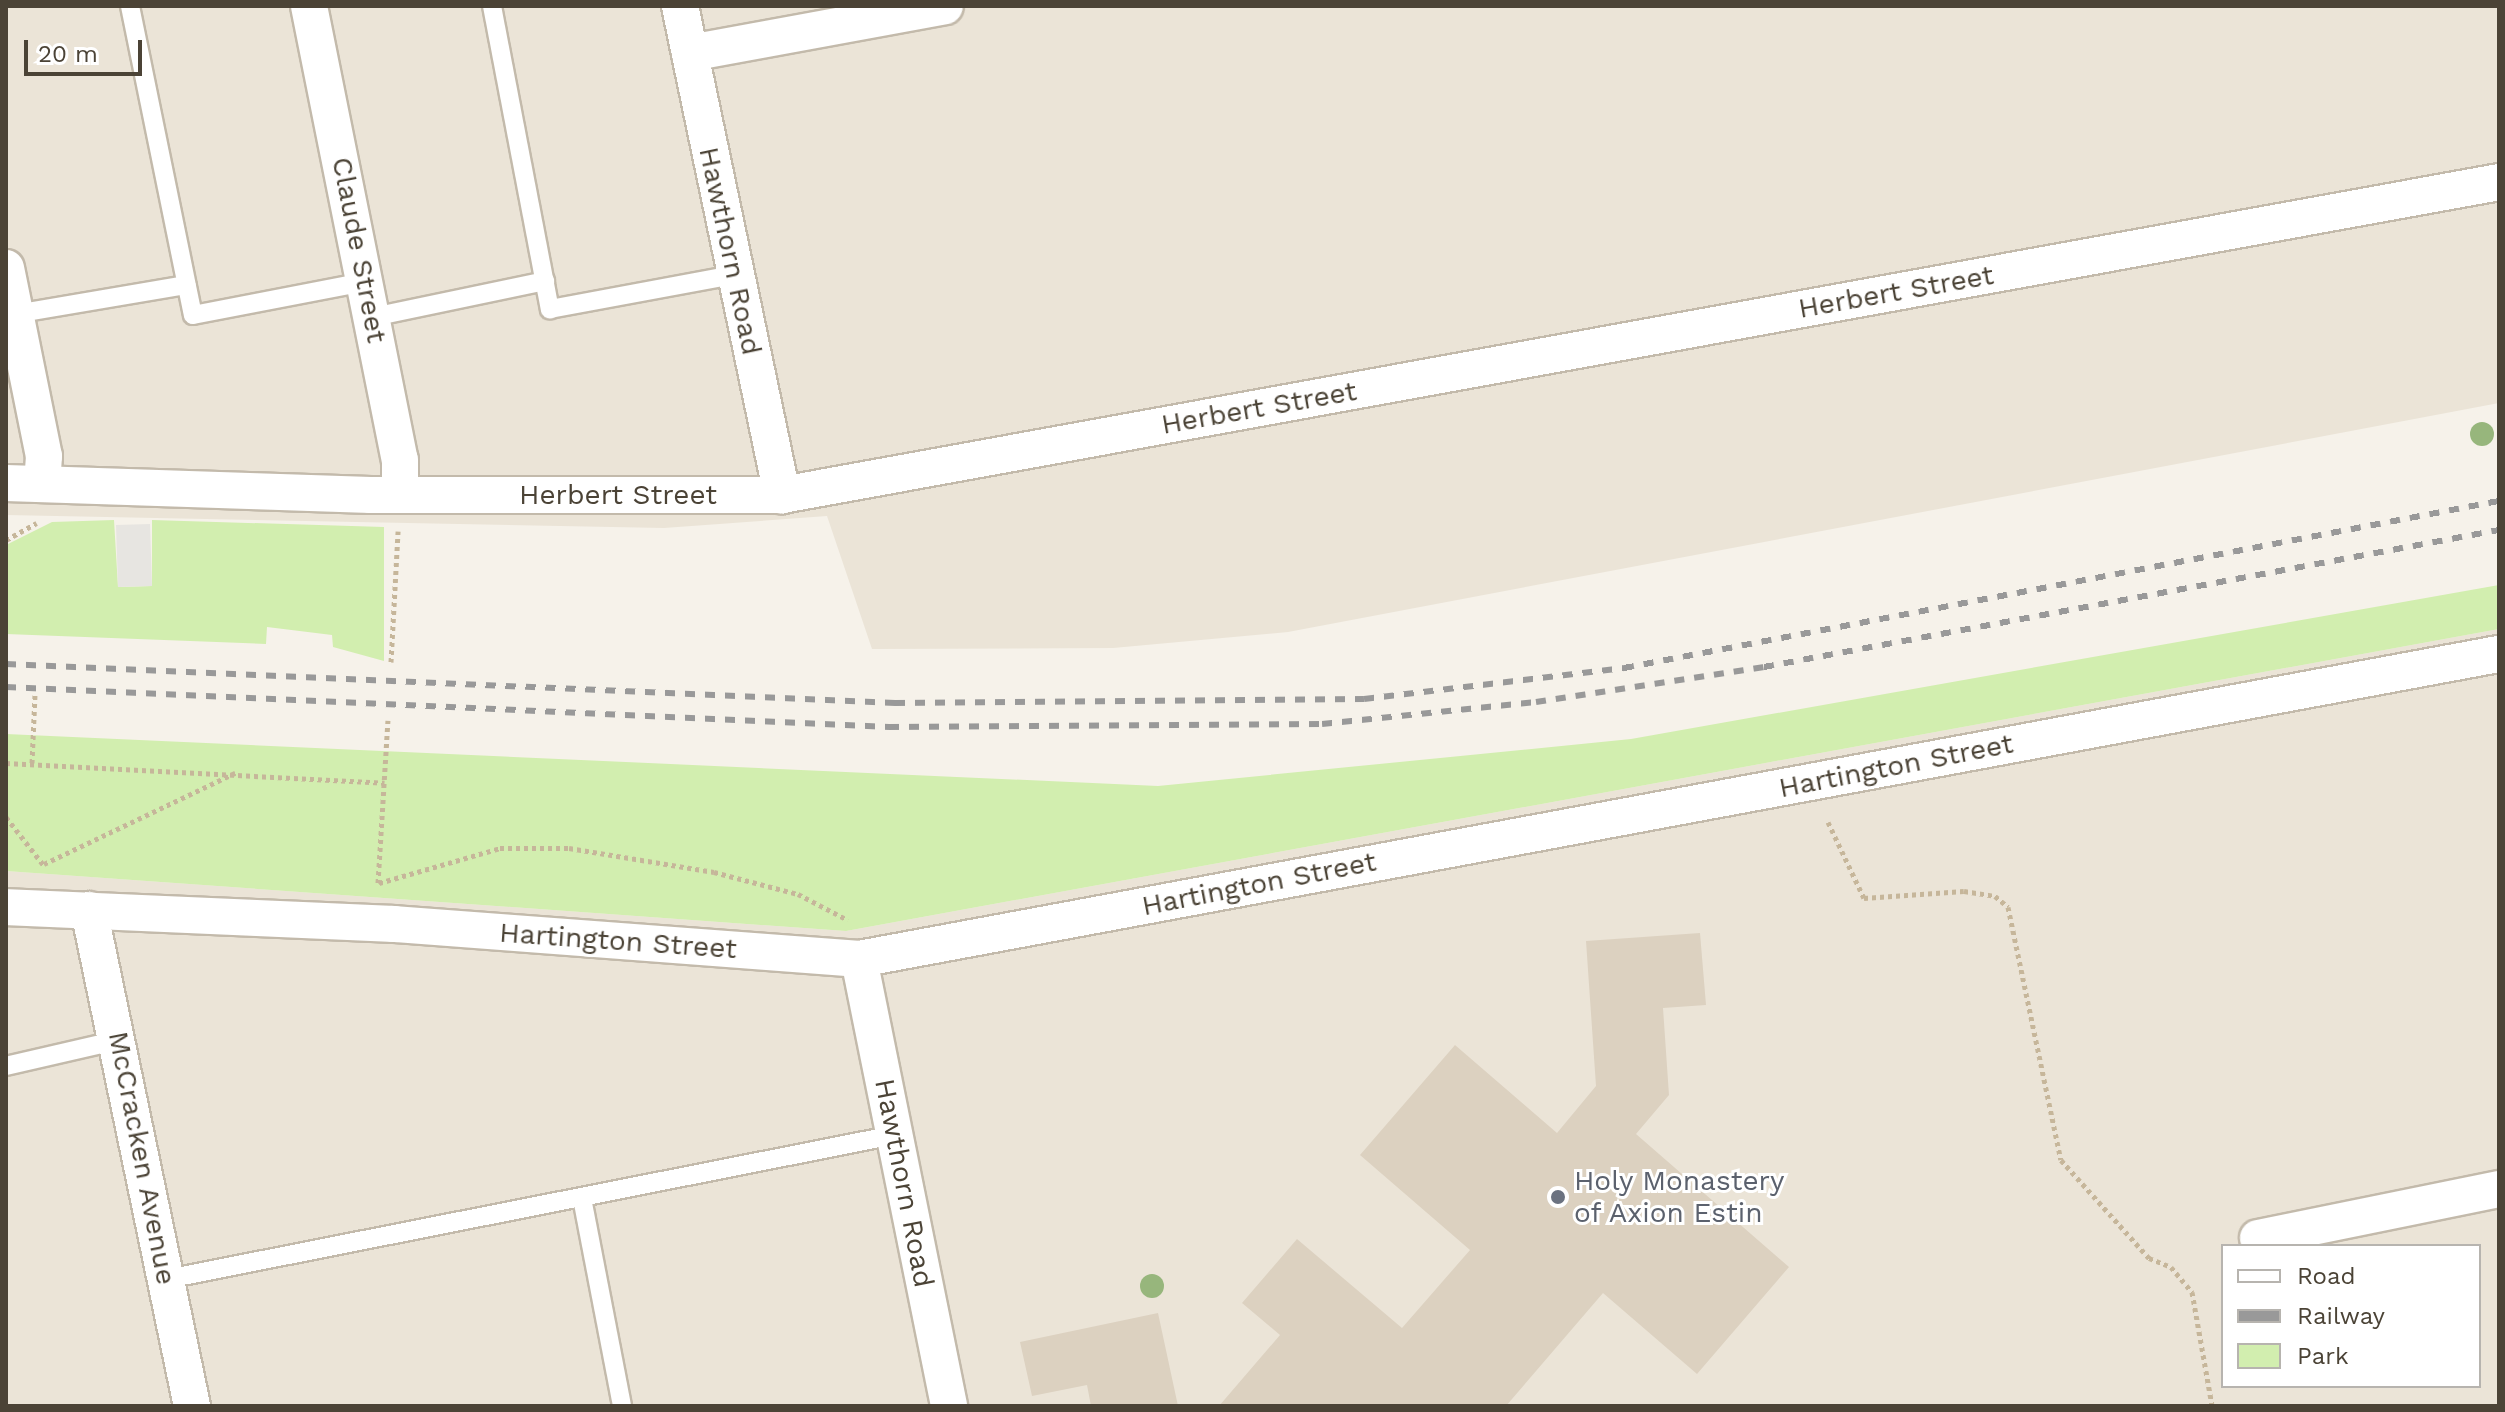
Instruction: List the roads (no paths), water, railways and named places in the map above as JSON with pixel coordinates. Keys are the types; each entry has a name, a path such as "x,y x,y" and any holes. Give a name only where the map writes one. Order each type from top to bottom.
{"street":[{"name":"Claude Street","path":"309,6 400,460 399,509"},
{"name":"Hawthorn Road","path":"680,6 782,495"},
{"path":"690,53 945,6"},
{"name":"Herbert Street","path":"6,483 46,500 399,509 782,495 2499,182"},
{"path":"6,270 44,456 46,500"},
{"name":"Hartington Street","path":"6,907 377,924 859,959 2499,654"},
{"name":"McCracken Avenue","path":"89,910 119,1040 192,1406"},
{"name":"Hawthorn Road","path":"859,959 949,1406"},
{"path":"2258,1238 2499,1189"}],"lane":[{"path":"130,6 193,315 365,282"},
{"path":"492,6 550,309 734,275"},
{"path":"373,317 545,281"},
{"path":"15,314 187,285"},
{"path":"6,1066 119,1040"},
{"path":"167,1279 894,1135"},
{"path":"582,1198 622,1406"}],"railway":[{"path":"6,664 895,703 1364,699 1624,668 2499,501"},
{"path":"6,687 889,727 1322,724 1536,702 1764,667 2499,530"}],"place":[{"name":"Holy Monastery of Axion Estin","path":"1558,1197"}]}
